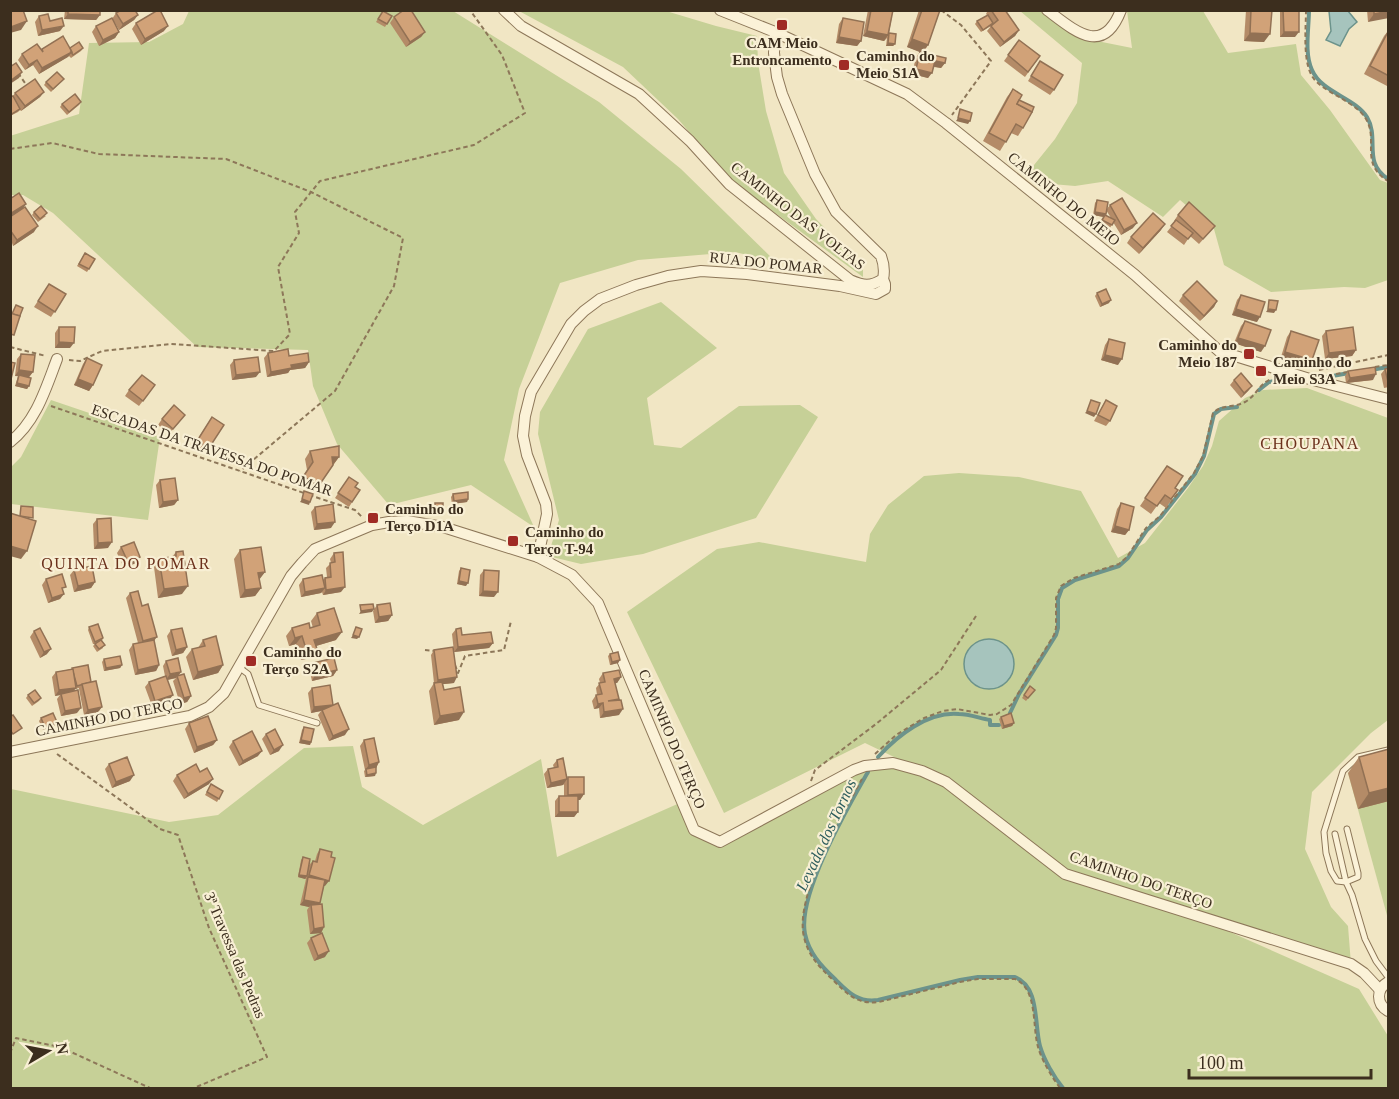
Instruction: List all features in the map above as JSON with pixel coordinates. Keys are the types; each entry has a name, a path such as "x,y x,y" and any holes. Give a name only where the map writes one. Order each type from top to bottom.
{"street":[{"name":"CAMINHO DAS VOLTAS","path":"504,10 521,26 639,94 690,141 729,184 850,280 870,286 883,279 885,265 880,256 836,212 815,174 777,77 774,53 775,32"},
{"name":"CAMINHO DO MEIO","path":"720,10 775,32 907,94 1135,275 1219,351 1307,378 1389,399"},
{"path":"1047,10 1078,33 1088,37 1099,37 1108,32 1116,23 1121,10"},
{"name":"RUA DO POMAR","path":"538,557 547,514 546,504 527,455 523,436 525,416 531,392 571,324 584,311 600,299 636,285 668,276 700,271 747,274 840,286 876,294 885,289 883,279"},
{"path":"10,442 29,422 40,402 57,359"},
{"name":"CAMINHO DO TERÇO","path":"10,752 190,716 209,708 224,693 240,668 291,576 315,549 372,525 389,522 407,521 443,527 538,557 572,575 598,603 694,830 720,842 865,766 893,763 922,771 946,782 1065,874 1351,964 1364,973 1380,990"},
{"path":"1389,982 1380,990 1380,1003 1389,1011"}],"lane":[{"path":"240,668 248,674 259,705 316,723"},
{"path":"1347,829 1358,877 1346,882 1337,881 1330,871 1324,832 1343,771 1358,757 1389,750"},
{"path":"1335,834 1346,882 1371,952 1389,977"}],"path":[{"path":"10,347 57,359 80,361 102,351 171,344 274,351 290,334 278,267 299,233 295,212 320,181 474,145 525,112 502,55 470,10"},
{"path":"941,10 961,25 991,60 946,123"},
{"path":"1306,10 1306,55 1313,79 1360,111 1366,118 1370,127 1373,165 1381,176 1389,181"},
{"path":"14,68 25,83"},
{"path":"10,149 52,143 99,154 226,159 312,192 403,238 394,286 335,391 240,471"},
{"path":"1307,378 1318,370 1389,355"},
{"path":"1367,369 1389,365"},
{"path":"1335,374 1356,370"},
{"path":"1060,1089 1039,1051 1030,995 1019,980 978,979 879,1002 867,1003 850,996 824,971 809,952 803,936 802,919 808,890 844,813 867,771 865,766 876,752 896,735 924,718 943,711 957,710 990,716 1011,705 1054,635 1057,593 1061,586 1074,578 1122,562 1146,528 1160,516 1194,473 1203,456 1213,413 1220,407 1243,403 1264,382 1274,378"},
{"name":"ESCADAS DA TRAVESSA DO POMAR","path":"40,402 354,510 372,525"},
{"path":"812,793 812,776 815,770 941,670 976,616"},
{"path":"455,662 458,673 465,656 504,650 511,621"},
{"path":"424,650 443,651"},
{"name":"3ª Travessa das Pedras","path":"45,745 160,829 178,836 209,928 267,1057 194,1089"},
{"path":"10,1053 16,1038 60,1047 150,1089"}],"green space":[{"path":"189,11 453,11 599,102 681,169 776,262 735,252 638,260 560,283 519,389 504,460 534,527 471,485 389,505 337,444 313,386 308,350 197,347 53,213 23,195 11,195 10,136 79,114 89,43 149,42 183,24"},
{"path":"519,11 666,11 757,36 758,62 766,111 784,173 816,219 863,267 863,277 731,181 678,119 623,67"},
{"path":"1020,11 1049,11 1092,40 1132,48 1127,11 1203,11 1228,53 1296,44 1301,75 1330,110 1380,180 1388,183 1388,280 1365,288 1344,287 1271,292 1224,265 1214,229 1180,200 1163,217 1108,181 1075,186 1052,184 1030,170 1055,139 1077,103 1082,63"},
{"path":"661,302 717,348 647,398 654,445 681,448 739,406 800,405 818,417 756,518 643,554 581,564 548,556 559,520 538,434 540,412 588,329"},
{"path":"1307,388 1388,418 1388,720 1371,733 1312,792 1305,849 1331,907 1348,926 1351,964 1189,914 1359,989 1388,1036 1388,1088 11,1088 11,789 169,822 218,815 304,748 353,746 362,787 423,825 541,759 557,857 682,802 694,830 720,842 865,766 919,769 865,743 724,813 627,612 717,549 759,542 866,562 870,534 888,505 924,476 959,473 1019,477 1081,491 1118,558 1145,543 1188,488 1203,466 1219,421 1245,398 1263,390"},
{"path":"51,400 160,437 148,520 11,504 11,467 21,457"},
{"path":"1388,762 1388,919 1348,773"}],"water":[{"path":"1329,11 1348,11 1357,22 1349,29 1340,46 1326,40 1331,31"},
{"path":"989,639 1007,646 1014,664 1007,682 989,689 971,682 964,664 971,646"}],"building":[{"path":"10,10 23,10 27,21 11,27"},
{"path":"68,10 100,10 100,15 68,14"},
{"path":"121,10 135,10 138,15 123,24 116,13"},
{"path":"158,10 168,26 145,39 136,23"},
{"path":"404,10 411,10 425,32 410,42 394,17"},
{"path":"871,10 893,10 888,35 867,31"},
{"path":"922,10 940,10 928,45 912,39"},
{"path":"991,10 1005,10 1019,30 1004,42 991,26 998,20"},
{"path":"1251,10 1272,10 1270,34 1250,33"},
{"path":"1283,10 1299,10 1299,32 1284,32"},
{"path":"1374,10 1389,10 1389,11 1374,14"},
{"path":"383,11 392,16 387,24 378,19"},
{"path":"48,14 50,21 62,18 64,26 42,30 39,16"},
{"path":"988,15 993,23 983,30 977,21"},
{"path":"112,18 119,32 103,40 96,26"},
{"path":"843,18 864,22 861,41 839,37"},
{"path":"1389,30 1389,76 1370,66"},
{"path":"889,33 896,34 895,44 888,43"},
{"path":"63,36 72,52 42,68 37,60 29,65 22,54 37,44 43,52 42,49"},
{"path":"1019,40 1040,56 1028,72 1008,55"},
{"path":"79,42 83,48 73,55 70,48"},
{"path":"920,52 946,58 945,63 935,61 932,73 916,69"},
{"path":"1040,61 1063,75 1054,90 1031,76"},
{"path":"16,63 22,72 10,81 10,67"},
{"path":"57,72 64,79 53,89 46,82"},
{"path":"35,79 44,92 25,106 15,93"},
{"path":"1013,89 1022,95 1017,104 1032,112 1023,128 1016,124 1006,142 989,133"},
{"path":"75,94 81,102 69,112 62,104"},
{"path":"13,96 20,109 12,114 10,97"},
{"path":"1019,100 1034,107 1032,112 1017,104"},
{"path":"960,109 972,113 970,121 958,118"},
{"path":"19,193 26,204 10,214 10,199"},
{"path":"1122,198 1137,223 1124,230 1110,205"},
{"path":"1097,200 1108,202 1106,214 1095,212"},
{"path":"1189,202 1215,226 1203,239 1178,215"},
{"path":"41,206 47,213 40,219 34,212"},
{"path":"25,207 38,226 17,240 10,230 10,217"},
{"path":"1153,213 1165,224 1143,248 1131,237"},
{"path":"1105,215 1115,220 1112,225 1102,220"},
{"path":"1176,220 1193,233 1188,239 1171,226"},
{"path":"85,253 95,259 89,269 79,264"},
{"path":"1197,281 1217,301 1204,316 1183,295"},
{"path":"49,284 66,294 55,312 38,301"},
{"path":"1106,289 1111,300 1102,304 1097,293"},
{"path":"1241,295 1265,302 1260,317 1236,309"},
{"path":"1269,300 1278,301 1276,310 1268,309"},
{"path":"16,305 23,308 20,316 12,314"},
{"path":"10,313 20,316 14,335 10,334"},
{"path":"1245,321 1271,330 1265,346 1238,338"},
{"path":"59,327 75,327 74,343 59,342"},
{"path":"1353,327 1356,350 1329,353 1326,331"},
{"path":"1291,331 1319,340 1312,360 1285,352"},
{"path":"1109,339 1125,343 1122,359 1105,355"},
{"path":"288,349 289,356 308,353 309,362 271,372 268,353"},
{"path":"21,354 35,355 33,372 19,370"},
{"path":"258,357 260,372 236,375 234,360"},
{"path":"87,358 102,365 93,385 78,379"},
{"path":"10,362 15,363 10,383"},
{"path":"1375,367 1376,374 1350,378 1348,371"},
{"path":"1389,368 1389,382 1388,382 1385,369"},
{"path":"1241,373 1252,386 1244,393 1234,380"},
{"path":"19,375 31,378 29,386 17,383"},
{"path":"142,375 155,385 143,401 129,390"},
{"path":"1091,400 1100,403 1096,414 1087,411"},
{"path":"1106,400 1117,406 1110,421 1098,415"},
{"path":"174,405 185,415 173,429 162,419"},
{"path":"212,417 224,425 209,448 197,441"},
{"path":"339,446 339,457 332,457 333,465 320,484 303,477 313,462 310,451"},
{"path":"1167,466 1183,476 1175,488 1178,490 1171,499 1165,495 1157,506 1145,498"},
{"path":"349,477 358,483 355,487 360,490 352,502 338,493"},
{"path":"175,478 178,500 163,502 160,480"},
{"path":"304,491 313,494 310,502 302,499"},
{"path":"468,492 468,499 454,501 453,494"},
{"path":"435,503 443,503 443,509 435,509"},
{"path":"1121,503 1134,507 1129,530 1115,526"},
{"path":"333,504 335,522 317,524 315,507"},
{"path":"21,506 33,507 33,518 20,516"},
{"path":"10,513 36,521 27,551 10,546"},
{"path":"111,518 112,542 98,543 97,519"},
{"path":"134,542 140,557 128,562 121,547"},
{"path":"261,547 265,572 258,573 261,588 245,590 240,550"},
{"path":"183,551 188,586 164,589 159,559 176,556 176,552"},
{"path":"343,552 345,587 326,590 325,578 331,577 330,563 335,562 334,553"},
{"path":"92,566 95,582 78,586 74,570"},
{"path":"461,568 470,570 468,583 459,581"},
{"path":"484,570 499,571 498,592 483,591"},
{"path":"62,574 66,587 62,588 64,594 52,598 46,579"},
{"path":"322,575 325,588 305,592 303,579"},
{"path":"138,591 142,606 148,604 157,637 143,641 130,593"},
{"path":"390,603 392,615 379,617 377,605"},
{"path":"373,604 374,609 361,611 360,605"},
{"path":"334,608 342,632 314,640 317,649 307,652 302,636 295,638 292,628 309,623 310,628 320,625 317,613"},
{"path":"98,624 103,638 95,642 89,627"},
{"path":"356,627 362,629 359,637 353,635"},
{"path":"40,628 51,649 44,652 34,631"},
{"path":"182,628 187,647 176,650 171,630"},
{"path":"461,628 462,635 491,632 493,643 458,647 456,629"},
{"path":"216,636 223,665 198,672 192,649 205,646 203,640"},
{"path":"101,640 105,645 99,649 95,644"},
{"path":"154,640 159,665 138,670 133,644"},
{"path":"453,647 457,677 438,680 434,650"},
{"path":"618,652 620,660 612,662 610,654"},
{"path":"120,656 122,665 106,668 104,659"},
{"path":"178,658 181,672 170,674 166,661"},
{"path":"334,658 337,670 315,675 313,663"},
{"path":"88,665 91,682 77,686 72,668"},
{"path":"73,669 76,688 59,690 56,672"},
{"path":"619,670 621,677 614,679 619,699 608,701 621,700 623,709 604,712 603,703 598,704 596,695 602,694 599,683 605,682 603,673"},
{"path":"184,674 191,696 184,698 177,676"},
{"path":"166,676 173,695 155,701 149,682"},
{"path":"96,681 102,707 88,710 82,684"},
{"path":"442,682 444,690 460,687 464,712 440,716 434,683"},
{"path":"330,685 333,705 314,707 312,688"},
{"path":"1030,686 1035,690 1028,698 1024,695"},
{"path":"35,690 41,698 34,703 28,695"},
{"path":"78,690 81,708 65,711 61,694"},
{"path":"338,703 349,729 333,736 322,710"},
{"path":"53,713 57,722 45,727 41,718"},
{"path":"1011,713 1014,723 1004,726 1001,717"},
{"path":"13,715 22,728 13,734 10,730 10,717"},
{"path":"208,716 217,740 197,747 189,723"},
{"path":"304,727 314,729 311,742 301,740"},
{"path":"275,729 283,745 274,750 266,734"},
{"path":"252,731 262,751 243,761 233,741"},
{"path":"374,738 379,762 369,765 364,740"},
{"path":"1389,749 1389,788 1369,793 1359,757"},
{"path":"127,757 134,775 116,782 109,764"},
{"path":"563,758 567,779 551,783 548,769 558,767 557,760"},
{"path":"196,764 200,772 207,768 213,779 188,794 177,775"},
{"path":"376,767 376,773 367,775 366,769"},
{"path":"568,777 584,777 584,794 568,795"},
{"path":"211,784 223,791 219,799 207,792"},
{"path":"559,796 578,796 578,812 559,812"},
{"path":"320,849 332,852 331,857 335,858 329,881 309,875 313,861 317,862"},
{"path":"303,857 310,859 307,876 299,875"},
{"path":"308,877 325,880 320,903 304,900"},
{"path":"322,904 324,927 314,929 311,905"},
{"path":"322,933 329,951 318,956 311,938"}],"waterway":[{"name":"Levada dos Tornos","path":"1309,10 1308,48 1312,70 1330,90 1354,104 1367,117 1371,125 1373,158 1380,172 1388,179"},
{"name":"Levada dos Tornos","path":"1371,370 1388,367"},
{"name":"Levada dos Tornos","path":"1327,377 1349,373"},
{"name":"Levada dos Tornos","path":"1259,390 1269,382 1280,380"},
{"name":"Levada dos Tornos","path":"1010,713 1019,694 1056,635 1058,599 1062,588 1075,580 1119,566 1128,558 1147,530 1161,517 1195,474 1204,456 1214,414 1221,409 1237,407"},
{"name":"Levada dos Tornos","path":"878,757 904,733 936,716 967,715 990,720 990,725 999,725"},
{"name":"Levada dos Tornos","path":"868,772 826,852 809,897 805,917 805,934 816,959 844,988 854,996 865,1000 878,1000 978,977 1015,977 1029,989 1035,1007 1042,1051 1063,1088"}],"place":[{"name":"CAM Meio Entroncamento","path":"782,25"},
{"name":"Caminho do Meio S1A","path":"844,65"},
{"name":"Caminho do Meio 187","path":"1249,354"},
{"name":"Caminho do Meio S3A","path":"1261,371"},
{"name":"Caminho do Terço D1A","path":"373,518"},
{"name":"Caminho do Terço T-94","path":"513,541"},
{"name":"Caminho do Terço S2A","path":"251,661"}],"district":[{"name":"CHOUPANA","path":"1310,443"},
{"name":"QUINTA DO POMAR","path":"126,563"}]}
